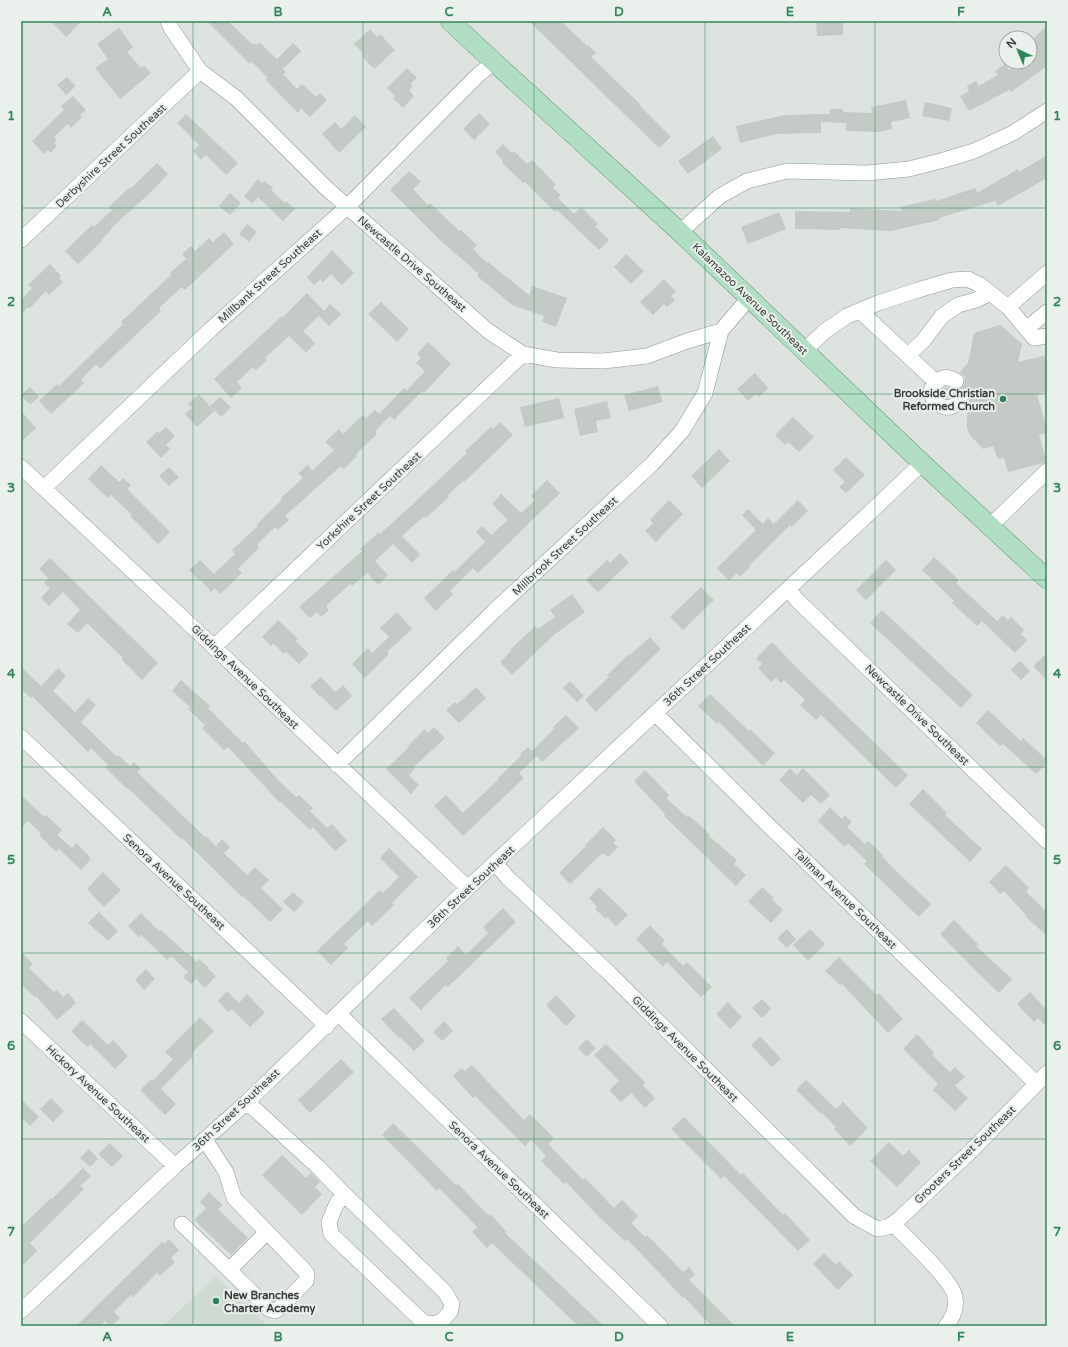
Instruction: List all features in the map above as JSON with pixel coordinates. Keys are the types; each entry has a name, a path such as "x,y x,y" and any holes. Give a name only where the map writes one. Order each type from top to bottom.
{"main road":[{"name":"Kalamazoo Avenue Southeast","path":"450,21 680,232 989,527 1047,580"}],"street":[{"name":"Newcastle Drive Southeast","path":"168,21 171,28 200,71 236,98 325,187 488,331 523,354 556,360 603,361 647,356 687,341 721,331"},
{"name":"Millbank Street Southeast","path":"44,488 211,329 348,207 478,75 494,62"},
{"name":"Derbyshire Street Southeast","path":"21,240 200,71"},
{"path":"680,232 720,196 747,181 787,171 867,173 909,169 974,151 1013,133 1047,111"},
{"path":"1008,307 1047,273"},
{"path":"804,351 834,324 847,316 878,303 952,280 968,279 980,285 1008,307 1034,338 1047,336"},
{"path":"908,355 923,342 942,316 958,305 976,300 990,293"},
{"name":"Millbrook Street Southeast","path":"337,764 493,612 652,464 682,431 705,393 721,331 749,298"},
{"path":"860,311 936,382"},
{"path":"1026,329 1047,312"},
{"name":"Yorkshire Street Southeast","path":"214,647 523,354"},
{"path":"956,381 942,378 936,382 932,391 932,396 938,405 943,407 953,406 960,400 961,396"},
{"name":"36th Street Southeast","path":"23,1305 247,1102 468,888 496,864 922,463"},
{"name":"Giddings Avenue Southeast","path":"21,467 214,647 468,888"},
{"path":"989,527 1047,471"},
{"name":"Newcastle Drive Southeast","path":"788,589 798,601 1047,841"},
{"name":"Tallman Avenue Southeast","path":"655,713 666,726 766,823 1042,1078"},
{"name":"Senora Avenue Southeast","path":"21,738 327,1026"},
{"name":"Giddings Avenue Southeast","path":"496,864 507,877 610,974 854,1216 877,1229"},
{"name":"Senora Avenue Southeast","path":"339,1014 660,1326"},
{"name":"Hickory Avenue Southeast","path":"21,1022 175,1166"},
{"name":"Grooters Street Southeast","path":"877,1229 893,1224 972,1150 1042,1078"},
{"path":"247,1102 318,1167 445,1292 452,1304 450,1312 442,1321 433,1324 423,1322 331,1234 329,1222 336,1206 344,1194"},
{"path":"182,1224 269,1309 275,1311 281,1307 306,1281 307,1274 304,1270 234,1198 226,1172 205,1140"},
{"path":"893,1224 938,1271 951,1287 955,1297 955,1308 953,1318 946,1326"},
{"path":"229,1270 267,1232"}],"shaded area":[{"name":"New Branches Charter Academy","path":"216,1276 268,1326 163,1326"}],"building":[{"path":"51,21 82,21 66,37"},
{"path":"207,21 228,21 253,45 254,43 257,45 259,42 277,59 293,43 301,51 283,69 286,72 283,74 297,89 302,84 316,97 320,93 327,100 310,117 301,108 298,113 266,80 268,78 252,62 250,64"},
{"path":"529,21 561,21 596,53 591,57 640,104 639,105 671,137 659,148"},
{"path":"816,21 843,21 843,35 817,36"},
{"path":"1047,25 1047,66 1011,92 1009,90 971,110 968,110 960,96 969,91 967,86 976,81 979,86 998,75 995,71 998,69 1038,70 1038,34"},
{"path":"119,28 133,47 127,52 141,68 144,66 151,73 120,99 95,68 108,59 97,44"},
{"path":"370,29 377,37 380,34 395,50 374,69 362,56 364,54 354,44"},
{"path":"407,68 417,78 410,84 413,86 409,90 414,96 403,108 393,98 395,96 387,88"},
{"path":"67,77 76,86 66,95 57,85"},
{"path":"73,96 86,110 80,115 82,117 71,128 68,124 54,137 57,140 54,143 57,146 50,153 48,150 44,154 32,141 64,110 61,106"},
{"path":"906,100 910,118 891,122 892,129 878,132 846,131 846,123 821,122 821,133 776,134 740,143 736,126 785,115 830,114 830,109 843,109 843,112 872,113 871,107"},
{"path":"925,102 952,108 949,121 922,116"},
{"path":"479,113 490,124 474,140 463,129"},
{"path":"186,114 238,163 226,175 206,155 201,160 193,151 199,145 177,123"},
{"path":"355,115 366,127 339,153 322,134 335,122 341,129"},
{"path":"713,136 722,149 688,174 678,161"},
{"path":"503,144 512,153 514,151 527,164 532,160 556,185 553,188 561,195 558,198 574,214 581,207 598,224 595,226 609,240 599,250 557,210 555,212 525,182 523,183 502,163 503,161 495,152"},
{"path":"1047,155 1047,178 998,206 995,201 939,218 940,220 891,231 840,228 840,230 795,229 795,211 850,212 850,208 901,211 900,207 935,199 936,201 975,188 977,193 1018,169 1019,172"},
{"path":"157,163 168,174 150,193 111,228 112,229 102,239 103,240 78,264 65,251 92,225 94,227 112,210 109,207"},
{"path":"409,171 421,182 413,189 428,205 430,203 459,231 461,230 477,245 473,249 487,263 488,262 529,295 532,286 567,298 556,327 542,322 544,316 512,305 477,276 479,274 442,242 390,190"},
{"path":"258,179 262,183 265,181 273,188 271,190 285,203 286,201 295,209 283,221 258,197 252,204 244,196"},
{"path":"230,193 241,203 230,215 219,206"},
{"path":"779,212 786,229 748,244 741,227"},
{"path":"247,224 257,232 249,242 239,234"},
{"path":"224,232 234,244 185,290 182,287 159,308 161,311 100,369 96,364 81,380 84,383 51,414 39,401 57,384 59,386 123,324 121,322 171,275 170,273 186,259 182,254 191,246 195,251 209,238 213,242"},
{"path":"332,250 354,273 342,285 331,274 323,282 320,279 314,285 307,277"},
{"path":"626,254 644,271 631,284 614,267"},
{"path":"50,264 61,276 59,278 63,282 49,295 46,291 30,308 28,307 21,314 21,300 32,288 28,285"},
{"path":"664,279 676,292 671,296 675,300 667,307 664,304 653,315 640,302"},
{"path":"307,293 324,311 303,331 315,343 306,353 289,336 265,358 267,360 256,370 253,367 237,382 242,388 231,398 214,379 282,316 283,317"},
{"path":"381,302 409,329 397,342 368,314"},
{"path":"330,304 341,314 329,326 319,316"},
{"name":"Brookside Christian Reformed Church","path":"1000,325 1022,344 1018,362 1047,355 1047,392 1037,395 1047,427 1047,433 1039,435 1047,462 1008,472 1004,458 998,459 993,446 983,449 970,435 967,427 967,417 970,394 962,387 965,382 964,378 966,378 960,372 968,363 974,333"},
{"path":"428,342 451,364 424,393 422,391 394,420 390,416 375,431 377,434 356,454 357,456 344,469 341,466 285,516 289,520 278,530 275,527 257,545 259,548 238,569 242,573 220,594 215,588 211,592 200,579 198,580 189,570 200,560 214,574 235,554 232,550 258,526 256,525 282,500 281,498 303,478 298,473 308,465 312,471 334,450 325,442 339,429 343,434 363,415 366,418 375,410 379,414 404,388 407,390 425,371 416,363 421,358 417,354"},
{"path":"755,373 768,388 759,397 756,394 748,401 737,389"},
{"path":"658,386 663,402 629,411 624,395"},
{"path":"30,387 39,397 30,405 21,395"},
{"path":"946,387 955,390 948,398 941,393"},
{"path":"199,394 214,411 197,427 185,414 192,408 188,404"},
{"path":"220,397 231,407 221,417 210,406"},
{"path":"559,398 564,418 525,427 520,407"},
{"path":"607,401 611,418 596,421 598,432 580,436 574,409"},
{"path":"21,411 36,428 21,442"},
{"path":"793,417 814,437 799,452 788,442 785,445 775,435"},
{"path":"500,422 513,435 464,482 463,481 448,495 449,497 426,518 424,516 402,536 420,554 412,563 393,544 375,561 388,575 378,585 367,573 352,586 350,584 326,606 329,610 321,617 317,612 310,618 299,607 362,551 360,549 379,532 380,534 413,504 467,453 465,451 491,427 493,429"},
{"path":"166,427 175,436 166,445 170,449 161,458 146,442 158,431 160,433"},
{"path":"719,449 730,461 702,488 691,476"},
{"path":"846,457 865,475 846,493 839,487 845,482 833,470"},
{"path":"101,465 119,482 123,478 131,485 127,489 170,532 158,544 130,516 132,515 111,495 108,498 88,479"},
{"path":"169,467 179,477 169,486 159,476"},
{"path":"547,480 560,493 478,573 473,568 450,591 453,594 436,611 424,598 485,542 476,532 482,526 491,535 508,520 492,504 501,494 521,513 535,500 531,496"},
{"path":"669,500 683,514 656,542 645,531 653,523 650,520"},
{"path":"798,500 808,511 792,527 790,525 740,577 737,573 729,581 717,568 756,530 742,515 748,509 763,524 768,518 774,524"},
{"path":"620,553 629,563 598,592 586,580 607,560 610,563"},
{"path":"934,557 959,580 956,583 997,621 1003,615 1008,620 1011,617 1024,630 1021,634 1027,640 1015,653 982,621 977,626 952,603 954,601 922,570"},
{"path":"50,558 158,663 142,680 121,659 123,658 87,623 78,633 67,624 80,610 63,592 49,606 41,598 50,588 44,583 48,578 39,569"},
{"path":"886,560 896,570 866,600 856,590"},
{"path":"701,587 714,600 683,630 670,617"},
{"path":"572,594 585,612 554,635 512,675 500,662 535,626 538,629 555,617 550,610"},
{"path":"882,610 973,695 961,708 870,623"},
{"path":"397,612 412,629 387,652 389,654 365,678 352,664 368,648 372,653 389,637 380,628"},
{"path":"278,620 298,639 295,641 309,654 299,664 286,652 284,654 273,643 271,646 262,637"},
{"path":"650,637 661,649 596,712 585,700 609,677 607,675"},
{"path":"772,642 908,775 896,788 821,715 816,720 800,705 805,700 784,680 781,683 776,678 771,682 758,668 762,664 756,658"},
{"path":"1047,653 1047,681 1033,666"},
{"path":"1020,661 1030,671 1021,680 1011,670"},
{"path":"21,667 41,686 58,668 66,676 53,691 75,712 88,698 96,705 81,722 116,756 118,755 130,766 134,762 141,769 137,772 205,837 206,836 216,846 222,839 230,847 224,853 247,875 255,867 269,880 261,888 283,909 270,922 243,896 242,897 182,838 181,839 128,788 127,789 105,767 108,765 91,748 88,752 32,696 31,698 21,689"},
{"path":"321,677 335,692 343,685 352,696 336,711 310,686"},
{"path":"181,680 210,706 208,708 243,743 244,741 278,780 296,797 299,795 313,808 310,811 327,828 332,824 347,841 335,851 313,827 310,830 281,802 280,803 228,747 224,750 202,728 205,725 188,709 190,707 172,691"},
{"path":"570,681 584,696 577,702 563,688"},
{"path":"476,687 486,698 459,723 446,710 455,702 457,704"},
{"path":"710,694 775,753 763,766 719,722 717,724 698,706"},
{"path":"988,710 1021,741 1023,738 1047,760 1047,763 1036,774 1003,744 1000,746 976,723"},
{"path":"566,715 579,728 542,762 537,756 519,773 524,778 463,836 434,806 446,795 463,813 499,779 498,778 521,756 520,754 528,747 532,751 554,729 553,727"},
{"path":"434,727 445,738 414,767 415,768 409,775 419,785 411,794 386,769 425,729 428,733"},
{"path":"790,768 797,775 803,768 830,795 821,804 811,795 803,803 779,780"},
{"path":"645,770 669,795 666,798 687,817 689,816 700,825 710,835 709,836 737,860 734,864 746,875 736,886 664,816 665,814 634,781"},
{"path":"923,789 947,813 945,815 982,849 970,862 909,804"},
{"path":"21,795 44,817 46,815 62,830 57,835 72,848 76,843 90,857 89,858 91,859 81,870 59,849 56,852 39,835 41,833 28,821 21,828"},
{"path":"830,807 842,819 845,815 852,822 847,827 865,844 868,841 883,855 882,856 893,868 931,904 919,917 864,864 867,861 848,843 845,847 818,821"},
{"path":"603,827 616,840 613,843 618,847 608,857 603,853 570,884 559,873"},
{"path":"389,848 418,877 392,903 394,905 372,926 368,921 344,944 348,948 331,965 317,951 380,890 383,893 399,877 380,858"},
{"path":"1006,865 1029,888 1026,892 1047,912 1047,936 1025,916 1026,915 1004,891 1000,894 989,882"},
{"path":"103,872 121,890 104,907 87,889"},
{"path":"599,887 628,915 616,926 607,917 606,919 595,909 597,907 589,898"},
{"path":"762,887 774,898 772,899 783,910 771,923 748,902"},
{"path":"293,892 304,902 294,912 283,902"},
{"path":"503,908 516,922 448,987 446,985 421,1010 409,998 448,961 446,958 458,946 466,955 488,933 483,927"},
{"path":"99,912 118,931 108,941 88,923"},
{"path":"141,913 159,931 161,930 197,962 199,959 216,976 205,988 196,979 191,984 183,977 188,972 171,956 167,960 141,935 139,937 128,926"},
{"path":"954,920 978,944 976,946 1012,979 999,993 940,934"},
{"path":"650,925 665,941 662,944 683,966 687,962 712,987 701,997 667,962 663,967 636,939"},
{"path":"787,929 796,939 787,948 777,938"},
{"path":"810,929 825,944 808,961 793,945"},
{"path":"21,952 33,964 29,968 54,992 57,990 63,997 68,993 76,1003 57,1020 36,996 35,997 21,984"},
{"path":"839,957 877,995 879,993 903,1019 888,1033 842,984 840,985 825,971"},
{"path":"146,969 155,979 144,990 135,980"},
{"path":"227,991 239,1003 247,994 265,1013 250,1027 232,1009 228,1012 218,1001"},
{"path":"1030,992 1047,1010 1047,1027 1038,1018 1034,1022 1017,1004"},
{"path":"556,995 576,1016 566,1026 546,1005"},
{"path":"762,999 771,1009 762,1018 752,1008"},
{"path":"728,1002 742,1017 730,1029 716,1014"},
{"path":"394,1008 425,1041 414,1051 381,1019"},
{"path":"200,1017 214,1031 191,1054 193,1056 161,1089 176,1104 165,1115 140,1090 151,1079 153,1081 173,1059 165,1052"},
{"path":"82,1020 108,1045 113,1040 128,1056 115,1069 90,1044 87,1047 71,1031"},
{"path":"444,1021 453,1031 442,1041 433,1032"},
{"path":"917,1034 934,1053 932,1055 950,1072 955,1067 965,1077 955,1086 968,1098 955,1111 933,1090 938,1084 903,1049"},
{"path":"760,1036 781,1059 772,1067 751,1045"},
{"path":"587,1039 596,1048 587,1057 578,1048"},
{"path":"606,1044 645,1082 643,1085 655,1098 645,1108 631,1093 621,1102 609,1090 619,1081 594,1055"},
{"path":"341,1059 354,1072 310,1113 298,1100"},
{"path":"472,1065 524,1120 530,1114 554,1138 548,1144 583,1180 585,1178 614,1208 622,1200 638,1216 631,1223 645,1237 647,1235 683,1272 689,1267 695,1274 689,1280 735,1326 711,1326 627,1239 625,1241 599,1217 566,1182 564,1184 541,1161 546,1156 531,1140 525,1146 475,1096 473,1098 453,1076 462,1068 465,1071"},
{"path":"806,1080 836,1109 843,1102 868,1128 850,1146 834,1129 836,1127 796,1090"},
{"path":"51,1098 64,1111 53,1122 40,1109"},
{"path":"21,1099 39,1117 30,1126 21,1117"},
{"path":"684,1117 741,1175 743,1173 783,1215 785,1213 810,1240 798,1251 724,1176 721,1179 671,1129"},
{"path":"393,1123 456,1185 458,1184 489,1216 490,1214 506,1231 505,1233 604,1326 578,1326 492,1243 487,1248 472,1232 477,1227 439,1188 437,1191 382,1135"},
{"path":"889,1142 903,1156 909,1150 921,1162 897,1187 870,1161"},
{"path":"110,1143 123,1156 112,1167 98,1154"},
{"path":"89,1149 98,1159 90,1167 80,1158"},
{"path":"282,1155 306,1178 311,1173 320,1182 315,1187 322,1194 302,1215 262,1175"},
{"path":"83,1168 91,1176 80,1186 84,1189 30,1243 37,1251 21,1267 21,1227"},
{"path":"209,1192 223,1205 218,1209 248,1238 231,1255 194,1220 206,1208 200,1202"},
{"path":"169,1239 179,1250 171,1258 175,1262 160,1276 157,1273 133,1297 131,1295 114,1312 120,1318 112,1326 105,1321 100,1326 76,1326 162,1242 164,1244"},
{"path":"824,1253 836,1265 839,1261 853,1275 838,1290 813,1264"}],"place":[{"name":"Brookside Christian Reformed Church","path":"1003,399"},
{"name":"New Branches Charter Academy","path":"216,1301"}]}
